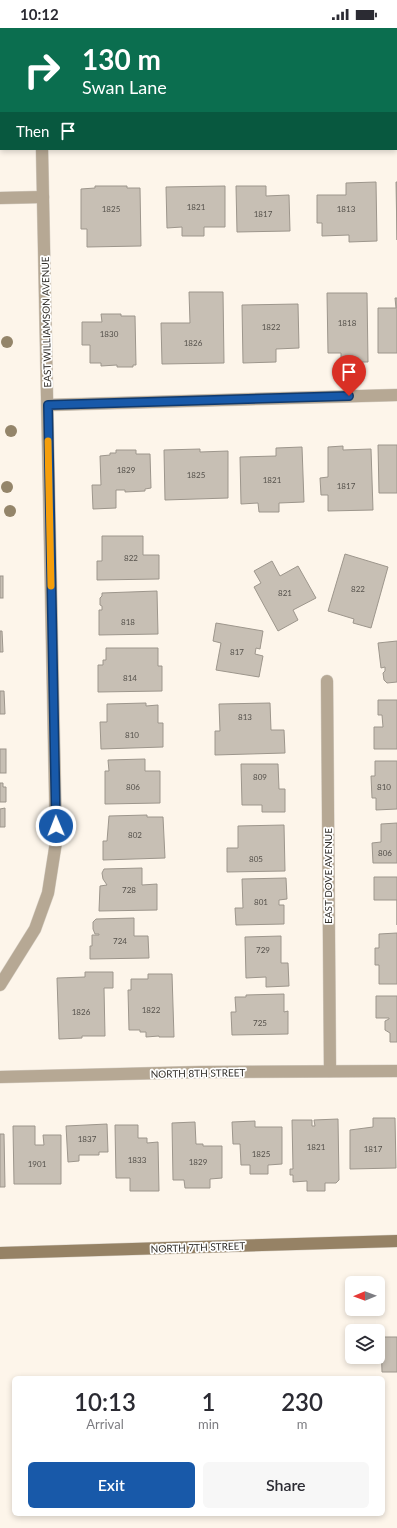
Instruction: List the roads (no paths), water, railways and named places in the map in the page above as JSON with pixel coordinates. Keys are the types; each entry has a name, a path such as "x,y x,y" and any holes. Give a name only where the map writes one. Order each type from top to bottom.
{"street":[{"name":"EAST WILLIAMSON AVENUE","path":"0,986 35,930 48,893 56,842 42,150"},
{"path":"0,198 43,197"},
{"path":"48,405 397,395"},
{"name":"EAST DOVE AVENUE","path":"327,681 330,1071"},
{"name":"NORTH 8TH STREET","path":"0,1077 201,1072 397,1071"},
{"name":"NORTH 7TH STREET","path":"0,1253 397,1241"}]}
